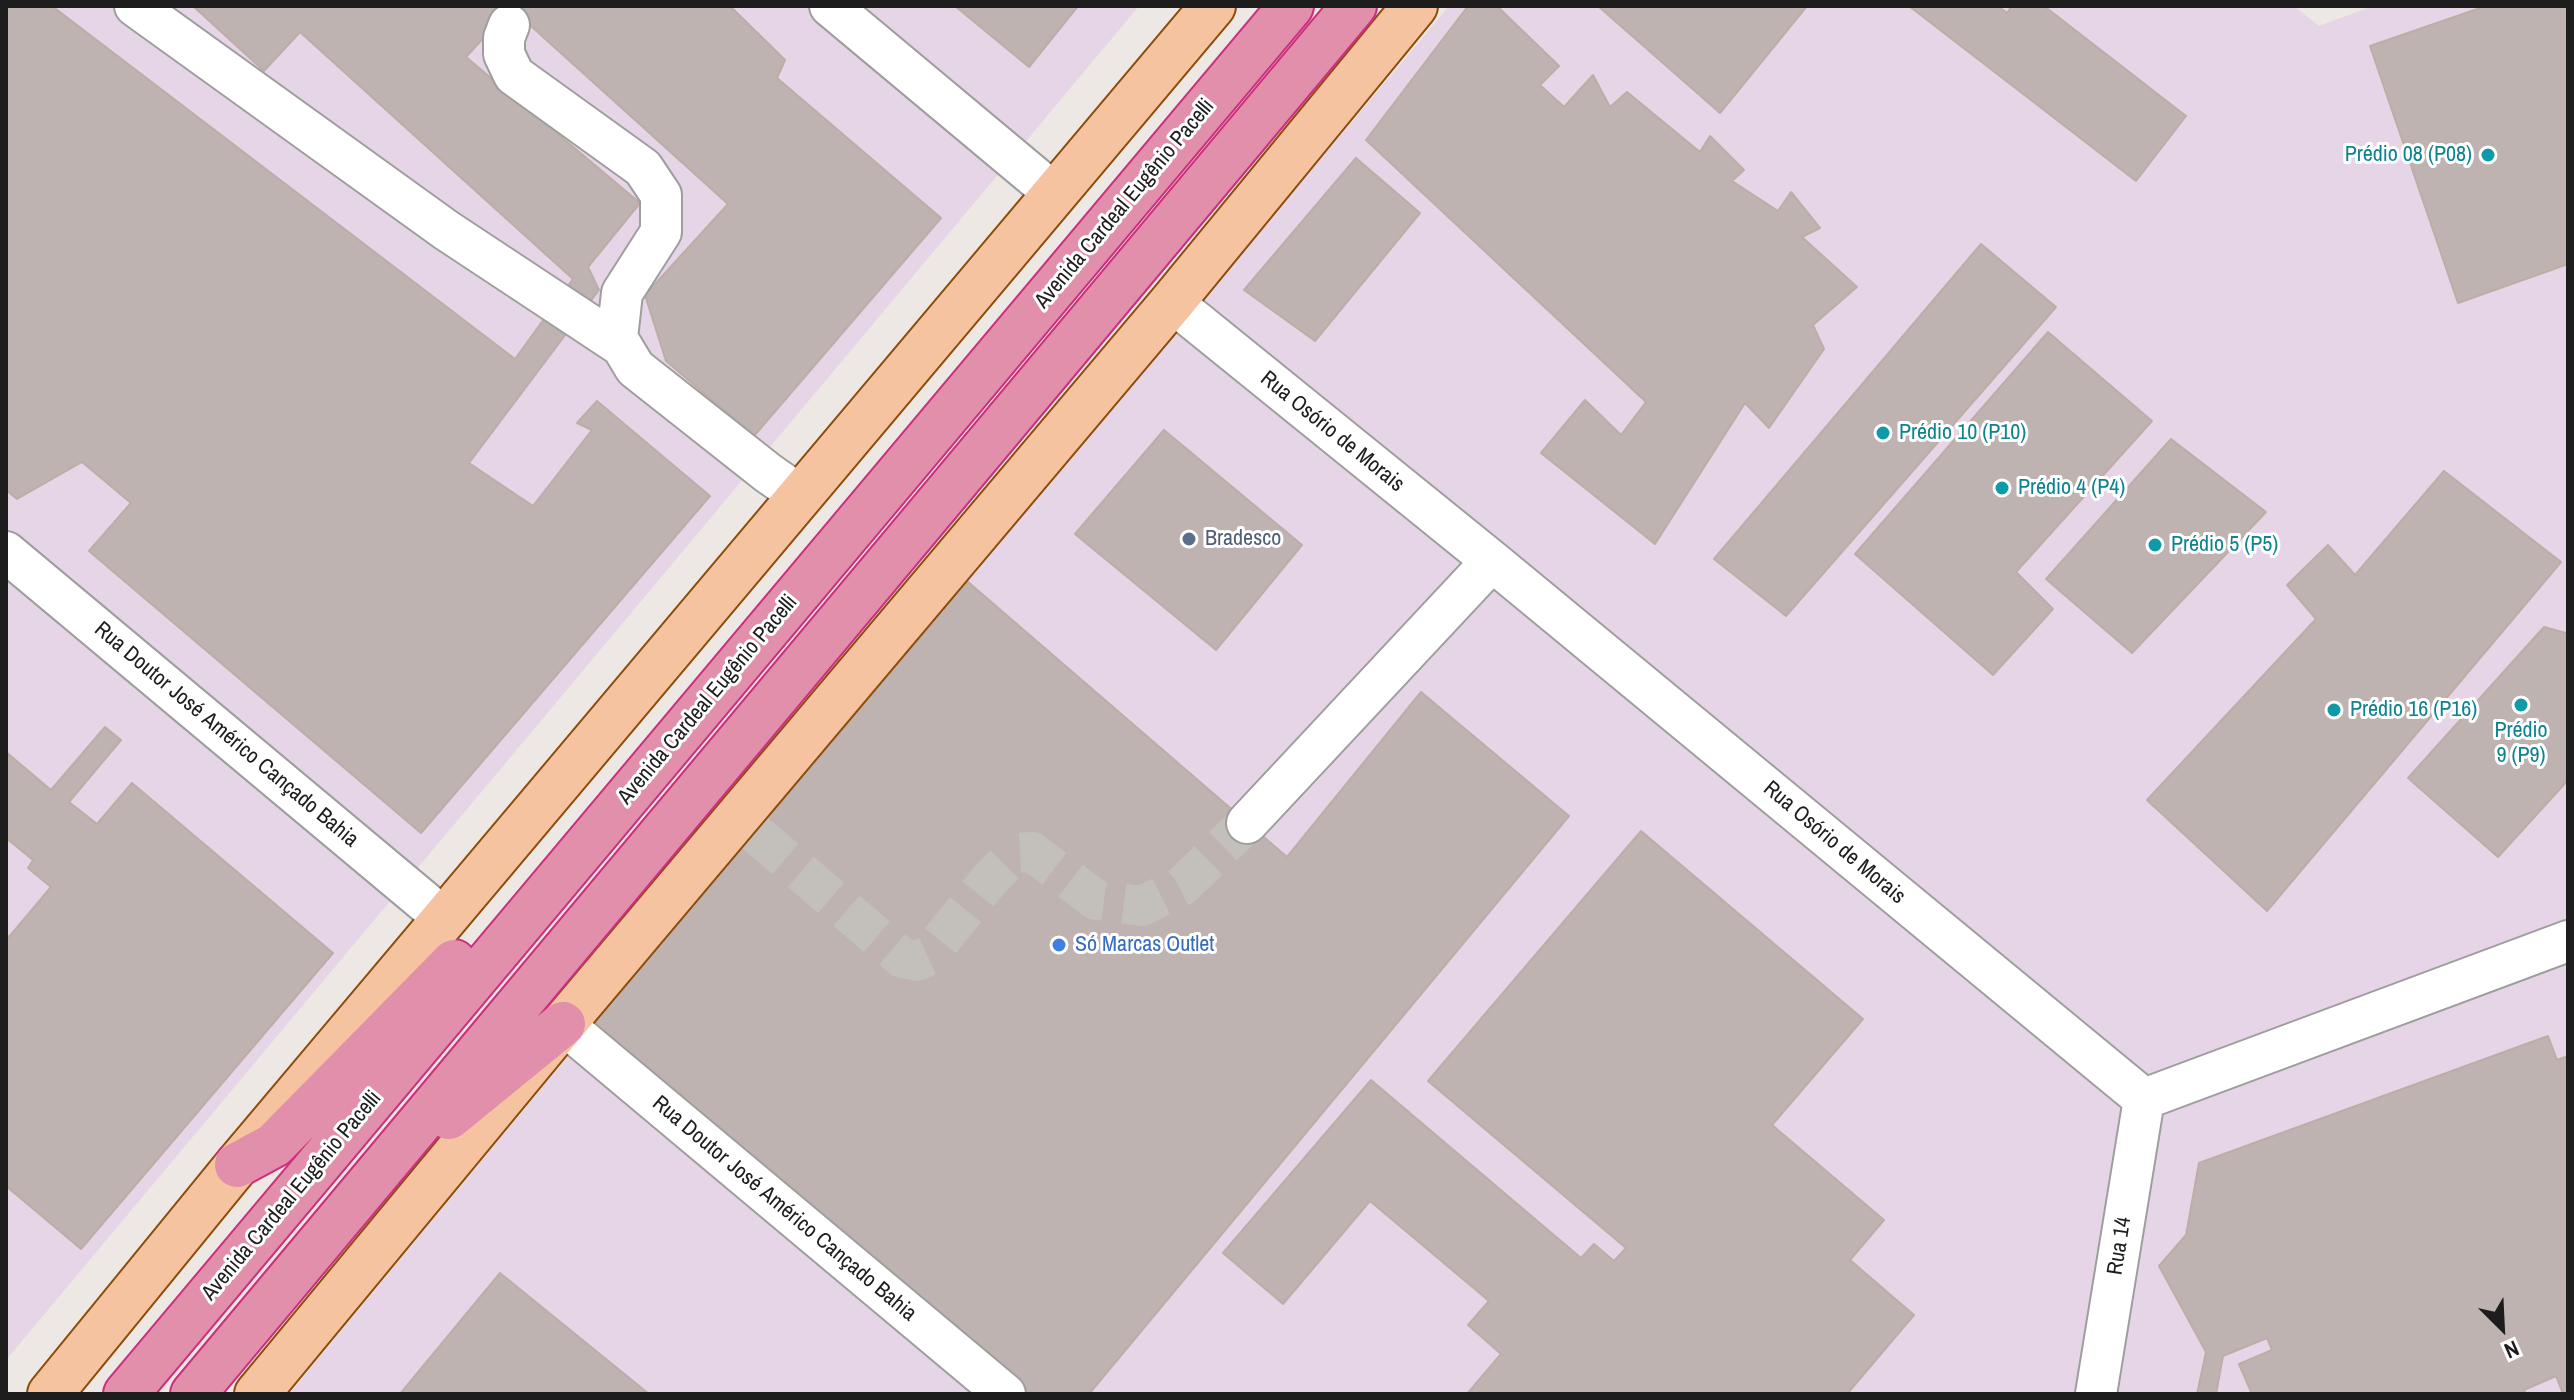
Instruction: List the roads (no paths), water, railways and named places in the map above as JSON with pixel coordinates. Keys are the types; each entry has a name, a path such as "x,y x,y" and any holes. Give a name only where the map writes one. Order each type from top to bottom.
{"highway":[{"name":"Avenida Cardeal Eugênio Pacelli","path":"126,1394 1291,6"},
{"path":"193,1394 1354,6"},
{"path":"237,1165 274,1145 556,858 595,835"},
{"path":"369,1181 563,1024"}],"main road":[{"path":"50,1394 237,1165 1213,6"},
{"path":"257,1394 563,1024 745,826 1415,6"}],"street":[{"path":"135,6 446,230 620,345"},
{"path":"830,6 1055,194"},
{"path":"509,25 504,38 504,54 514,75 643,168 661,195 661,232 622,293 617,338 620,345 635,368 801,496"},
{"name":"Rua Osório de Morais","path":"1172,302 1492,561 2144,1099"},
{"name":"Rua Doutor José Américo Cançado Bahia","path":"6,552 445,919"},
{"path":"1247,823 1492,561"},
{"path":"2144,1099 2568,941"},
{"name":"Rua Doutor José Américo Cançado Bahia","path":"563,1024 1005,1394"},
{"name":"Rua 14","path":"2096,1394 2144,1099"}],"tunnel":[{"path":"755,833 902,958 917,961 928,956 991,878 1016,853 1032,852 1096,900 1142,906 1182,886 1247,823"}],"place":[{"name":"Prédio 08 (P08)","path":"2488,155"},
{"name":"Prédio 10 (P10)","path":"1883,433"},
{"name":"Prédio 4 (P4)","path":"2002,488"},
{"name":"Bradesco","path":"1189,539"},
{"name":"Prédio 5 (P5)","path":"2155,545"},
{"name":"Prédio 9 (P9)","path":"2521,705"},
{"name":"Prédio 16 (P16)","path":"2334,710"},
{"name":"Só Marcas Outlet","path":"1059,945"}]}
